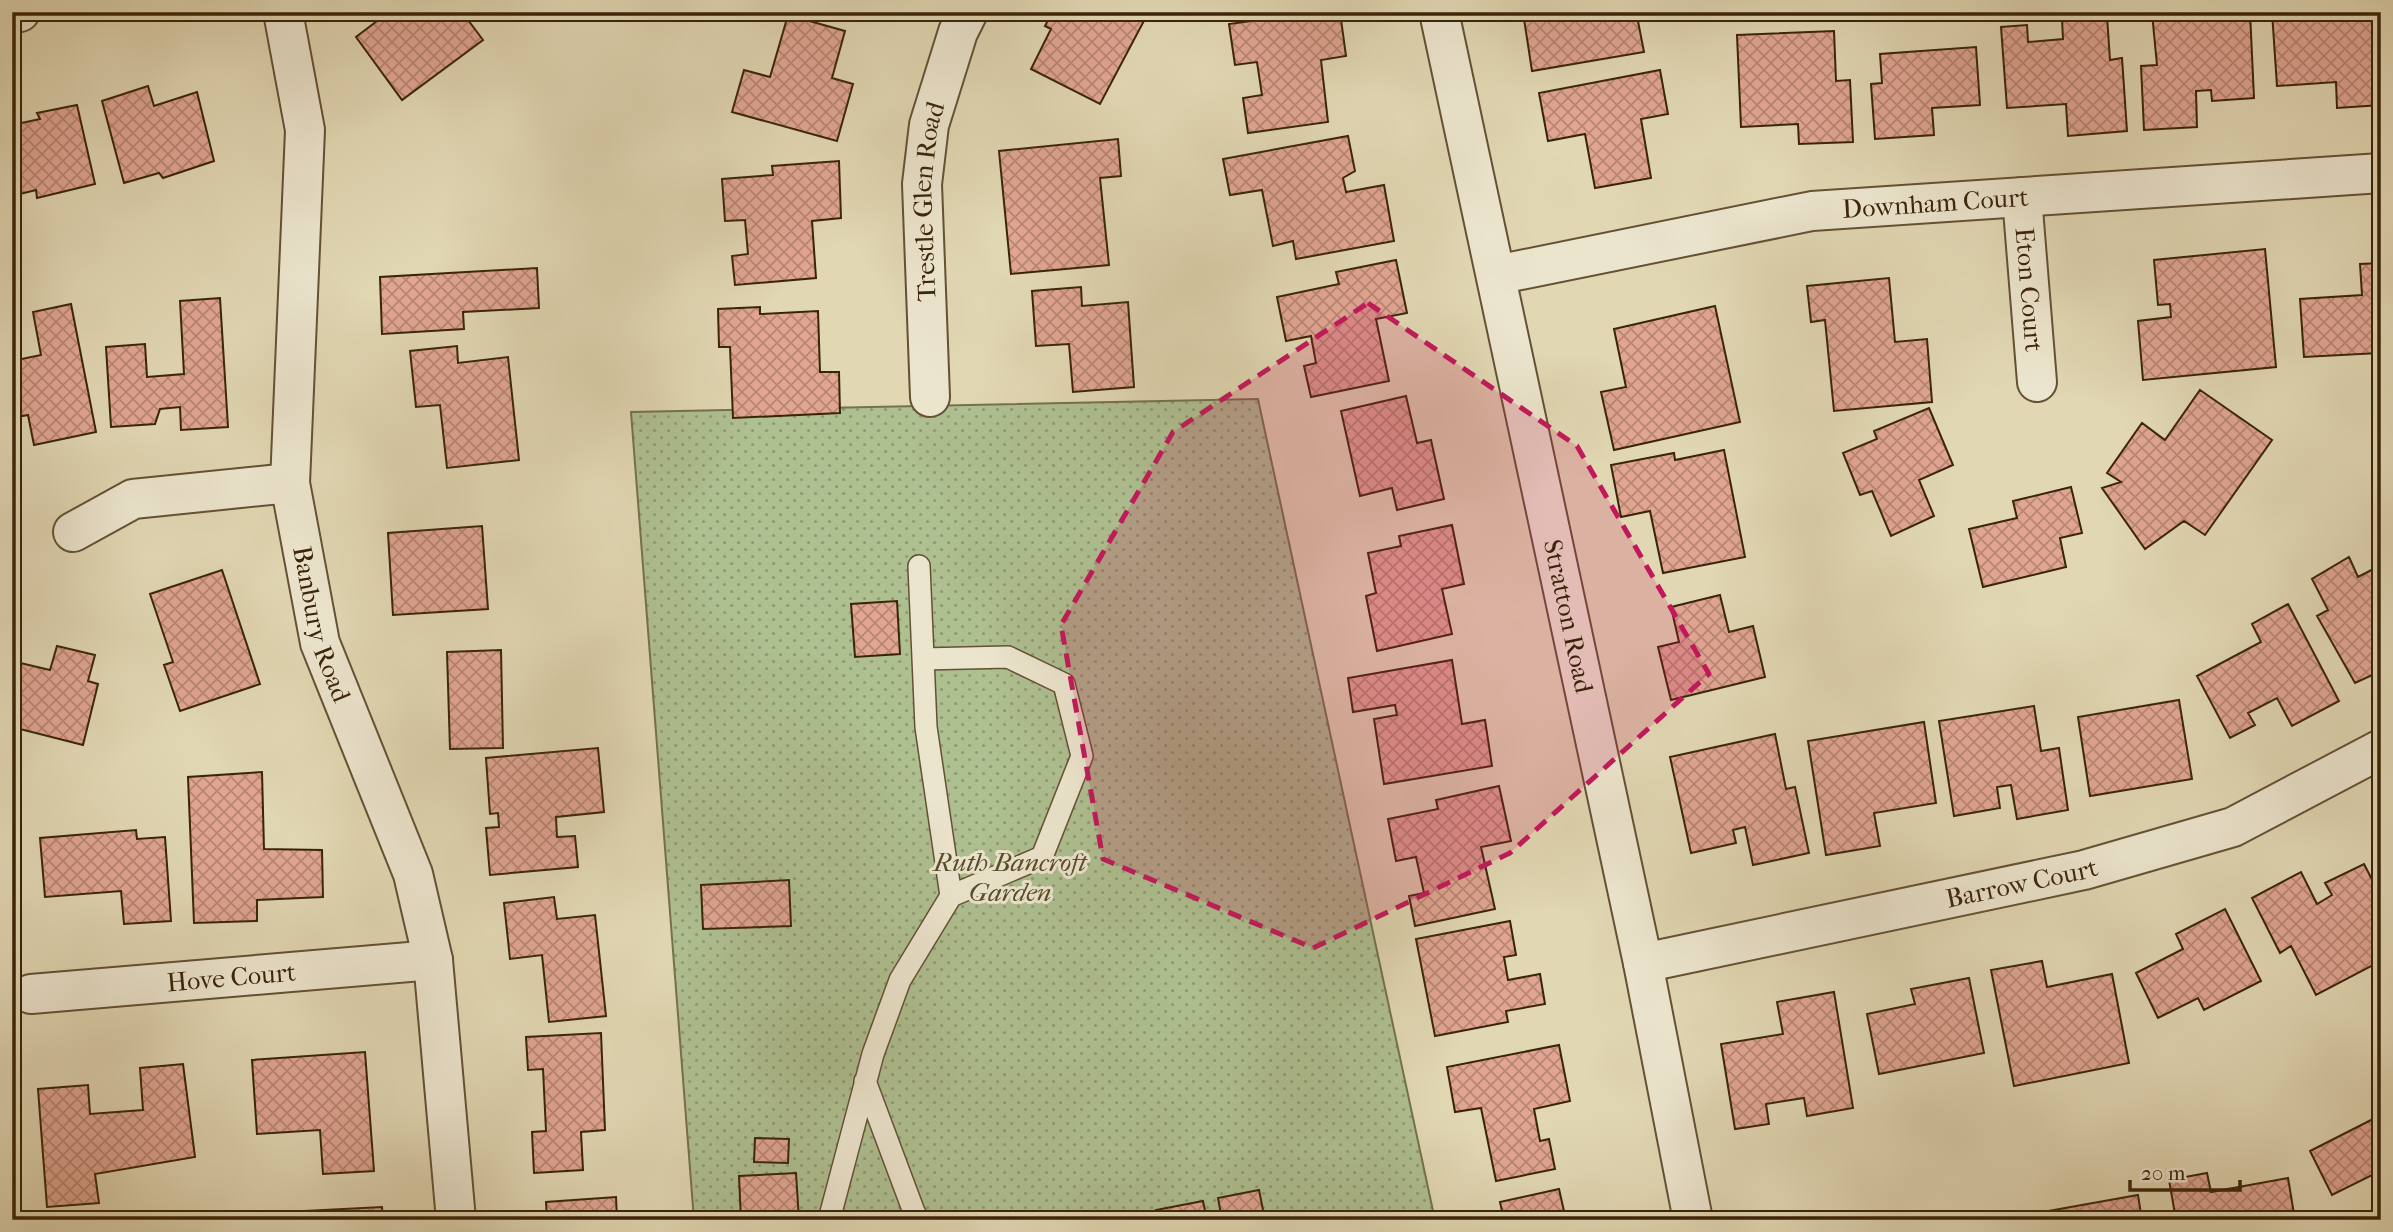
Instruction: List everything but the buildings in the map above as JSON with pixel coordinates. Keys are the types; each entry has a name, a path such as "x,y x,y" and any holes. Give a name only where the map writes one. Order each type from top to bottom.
{"street":[{"path":"12,14 20,12"},
{"name":"Banbury Road","path":"283,12 305,130 290,483 320,643 413,874 433,960 456,1220"},
{"name":"Trestle Glen Road","path":"930,397 922,184 929,125 958,32 968,12"},
{"name":"Stratton Road","path":"1439,12 1643,963 1693,1220"},
{"name":"Downham Court","path":"1496,275 1812,211 2381,173"},
{"name":"Eton Court","path":"2022,197 2037,382"},
{"path":"73,532 133,499 290,483"},
{"name":"Barrow Court","path":"1643,963 2084,870 2233,827 2381,749"},
{"name":"Hove Court","path":"31,994 433,960"}],"lane":[{"path":"919,566 926,727 951,896"},
{"path":"829,1220 865,1081 900,980 951,896 1042,857 1082,756 1064,684 1008,657 923,659"},
{"path":"865,1081 919,1220"}],"highlighted area":[{"path":"1368,303 1577,446 1709,674 1510,853 1313,948 1103,859 1061,625 1173,432"}],"green space":[{"name":"Ruth Bancroft Garden","path":"1258,399 1435,1220 694,1220 631,412"}]}
